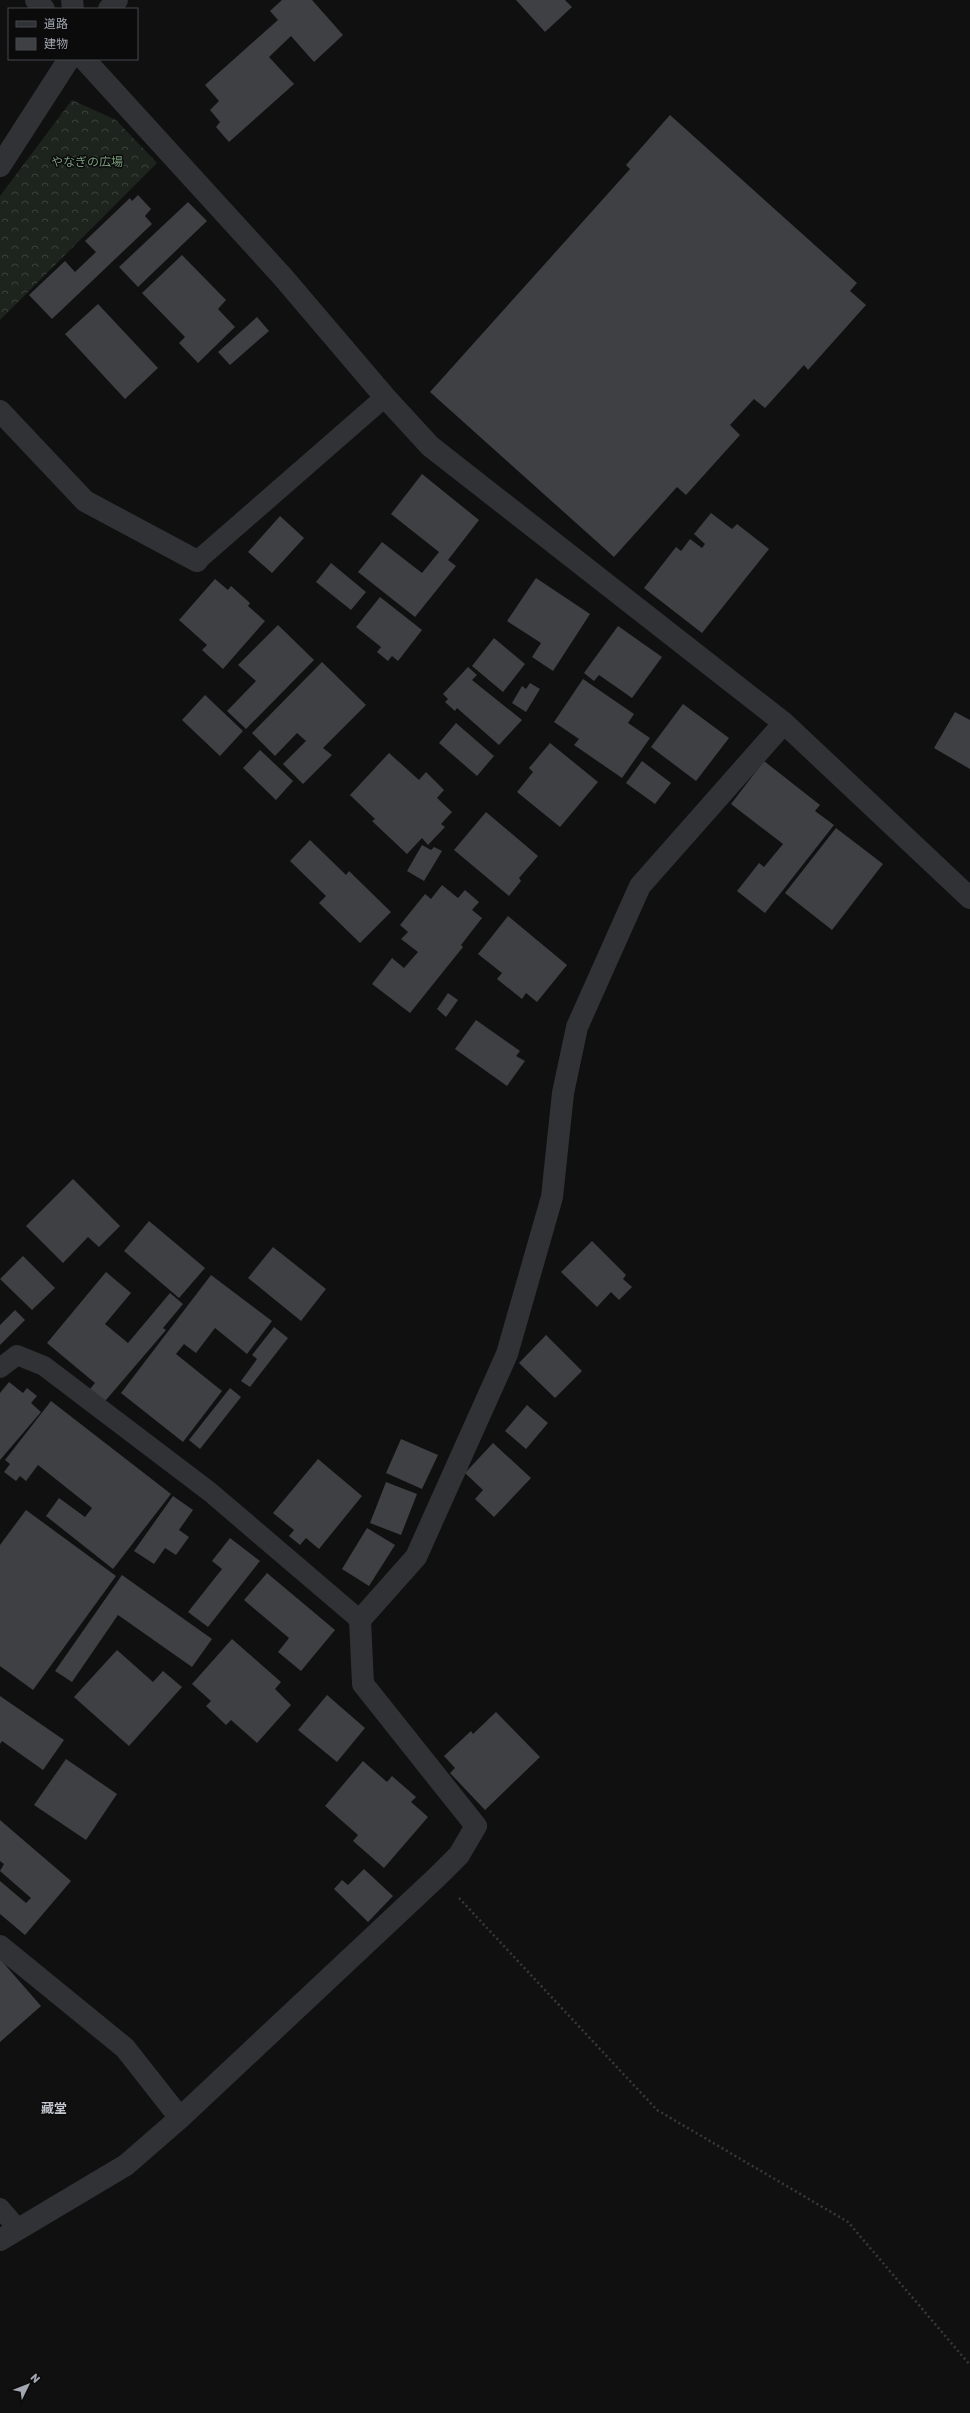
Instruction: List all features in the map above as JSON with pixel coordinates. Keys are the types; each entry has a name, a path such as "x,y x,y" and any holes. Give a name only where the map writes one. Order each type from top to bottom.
{"street":[{"path":"36,0 43,8"},
{"path":"110,8 117,0"},
{"path":"0,166 68,60"},
{"path":"85,60 282,276 385,397 430,446 784,723 970,898"},
{"path":"0,410 85,501 197,561"},
{"path":"0,2240 126,2165 180,2118 459,1856 476,1826 364,1684 360,1620 416,1556 507,1354 552,1197 563,1093 577,1027 637,892 640,886 784,723"},
{"path":"0,1946 125,2048 180,2118"}],"lane":[{"path":"197,561 385,397"},
{"path":"0,1368 17,1355 44,1366 210,1492 360,1620"},
{"path":"0,2208 18,2229"}],"path":[{"path":"438,1876 657,2110 848,2222 970,2365"}],"green space":[{"name":"やなぎの広場","path":"72,100 116,120 157,163 0,320 0,196"}],"building":[{"path":"282,0 312,0 343,35 314,62 291,36 269,57 294,84 229,142 216,127 220,122 210,110 219,101 205,85 278,20 270,11"},
{"path":"516,0 565,0 572,7 545,32"},
{"path":"670,115 857,283 850,291 866,305 808,370 804,365 765,408 754,399 730,425 740,435 686,495 677,487 614,557 430,392 630,169 626,165"},
{"path":"138,195 151,209 145,216 152,224 52,319 29,295 65,261 75,272 96,252 85,241 130,198 132,201"},
{"path":"188,202 207,221 138,287 119,267"},
{"path":"182,255 226,300 218,309 235,327 198,363 179,343 185,337 142,293"},
{"path":"98,304 158,368 125,399 65,334"},
{"path":"257,317 269,331 230,365 218,352"},
{"path":"422,474 479,520 448,560 456,566 415,617 358,572 382,542 422,573 439,552 391,514"},
{"path":"711,513 732,529 737,524 769,549 702,633 644,588 676,547 681,551 690,539 702,548 705,544 694,534"},
{"path":"280,516 304,538 272,573 248,552"},
{"path":"331,563 366,592 351,610 316,582"},
{"path":"536,578 590,614 553,671 532,657 541,643 507,621"},
{"path":"215,579 228,590 231,586 250,603 248,606 265,621 223,669 202,650 207,645 179,620"},
{"path":"380,597 422,630 398,661 392,656 388,661 377,652 381,647 356,627"},
{"path":"278,625 314,660 246,729 227,711 256,681 238,665"},
{"path":"618,626 662,657 632,698 599,675 594,681 584,673"},
{"path":"494,638 525,664 503,692 472,666"},
{"path":"322,662 366,705 323,748 332,755 303,784 283,764 306,741 297,733 275,756 252,733"},
{"path":"468,667 477,675 472,680 522,720 499,745 457,708 455,711 445,702 448,699 443,694"},
{"path":"583,679 634,714 628,723 650,738 622,778 574,745 579,739 554,722"},
{"path":"530,683 540,689 526,712 512,703 522,686 526,689"},
{"path":"205,695 243,731 220,756 182,720"},
{"path":"683,704 729,738 696,781 651,747"},
{"path":"955,712 970,720 970,769 934,748"},
{"path":"456,723 494,756 477,776 439,743"},
{"path":"550,743 598,782 560,827 517,792 533,772 529,768"},
{"path":"260,750 293,781 276,800 243,768"},
{"path":"389,753 419,780 426,772 444,790 437,798 452,812 441,824 445,827 428,845 422,838 407,854 372,821 375,819 350,795"},
{"path":"642,761 671,783 655,804 626,783"},
{"path":"764,761 820,805 815,811 834,825 765,913 737,891 759,863 764,867 783,844 731,804"},
{"path":"486,812 538,856 519,878 521,881 509,896 454,850"},
{"path":"836,828 883,864 832,930 785,893"},
{"path":"310,840 346,875 349,871 391,912 360,943 319,903 326,896 290,861"},
{"path":"422,845 431,850 434,847 442,851 424,881 407,871"},
{"path":"442,885 458,898 465,890 479,902 472,910 482,918 461,945 463,947 410,1013 372,984 392,958 404,968 418,952 401,939 408,932 400,925 425,894 431,899"},
{"path":"508,916 567,965 537,1002 526,993 522,999 497,979 502,973 478,954"},
{"path":"448,993 458,1000 446,1017 437,1009"},
{"path":"476,1020 520,1051 516,1056 525,1061 507,1086 455,1049"},
{"path":"73,1179 120,1226 99,1247 88,1237 63,1263 26,1226"},
{"path":"149,1221 205,1268 179,1298 124,1251"},
{"path":"592,1241 626,1275 623,1279 632,1287 619,1300 611,1292 597,1307 561,1272"},
{"path":"273,1247 326,1289 301,1321 248,1278"},
{"path":"23,1256 55,1288 32,1310 0,1279"},
{"path":"106,1272 131,1293 105,1324 128,1343 170,1293 183,1304 163,1328 166,1330 100,1407 85,1395 95,1383 47,1343"},
{"path":"211,1275 272,1321 247,1354 215,1328 196,1353 184,1344 176,1354 222,1391 183,1442 121,1393"},
{"path":"15,1310 25,1320 0,1345 0,1325"},
{"path":"274,1327 288,1338 250,1387 241,1381 257,1359 252,1355"},
{"path":"546,1335 582,1371 555,1398 519,1363"},
{"path":"9,1382 23,1393 27,1388 37,1396 31,1403 41,1412 0,1460 0,1393"},
{"path":"230,1388 241,1397 200,1449 189,1440"},
{"path":"51,1401 171,1494 113,1569 46,1516 59,1498 85,1517 92,1508 38,1465 26,1481 20,1476 16,1481 4,1472 10,1464 5,1460"},
{"path":"527,1405 548,1423 526,1449 505,1431"},
{"path":"401,1439 438,1455 422,1489 386,1473"},
{"path":"493,1443 531,1478 494,1517 475,1499 483,1490 465,1473"},
{"path":"318,1459 362,1496 319,1549 306,1538 300,1545 289,1536 294,1530 273,1513"},
{"path":"386,1482 417,1494 401,1535 370,1523"},
{"path":"173,1496 193,1510 179,1530 189,1537 176,1555 165,1548 154,1564 134,1551"},
{"path":"26,1510 116,1576 33,1690 0,1666 0,1545"},
{"path":"367,1528 395,1545 369,1586 342,1569"},
{"path":"230,1538 260,1561 208,1627 188,1612 222,1569 212,1561"},
{"path":"267,1573 335,1630 301,1671 278,1652 289,1638 244,1600"},
{"path":"122,1575 212,1639 192,1667 118,1615 72,1682 55,1671"},
{"path":"232,1639 281,1682 275,1689 291,1705 257,1743 231,1720 226,1725 206,1706 211,1701 192,1684"},
{"path":"117,1650 153,1682 163,1671 182,1687 129,1746 74,1697"},
{"path":"327,1695 365,1728 337,1762 298,1730"},
{"path":"0,1696 64,1740 43,1770 2,1741 0,1744"},
{"path":"496,1712 540,1757 485,1810 450,1773 455,1768 444,1756 471,1731 473,1734"},
{"path":"66,1759 117,1794 86,1840 34,1805"},
{"path":"363,1761 387,1782 392,1776 416,1797 411,1802 428,1817 384,1868 353,1841 358,1835 325,1806"},
{"path":"0,1820 71,1881 25,1935 0,1914 0,1881 26,1903 31,1898 0,1871 4,1864 0,1861"},
{"path":"364,1869 393,1896 368,1922 334,1889 342,1880 348,1885"},
{"path":"0,1959 41,2006 0,2042"}],"district":[{"name":"藏堂","path":"54,2108"}]}
